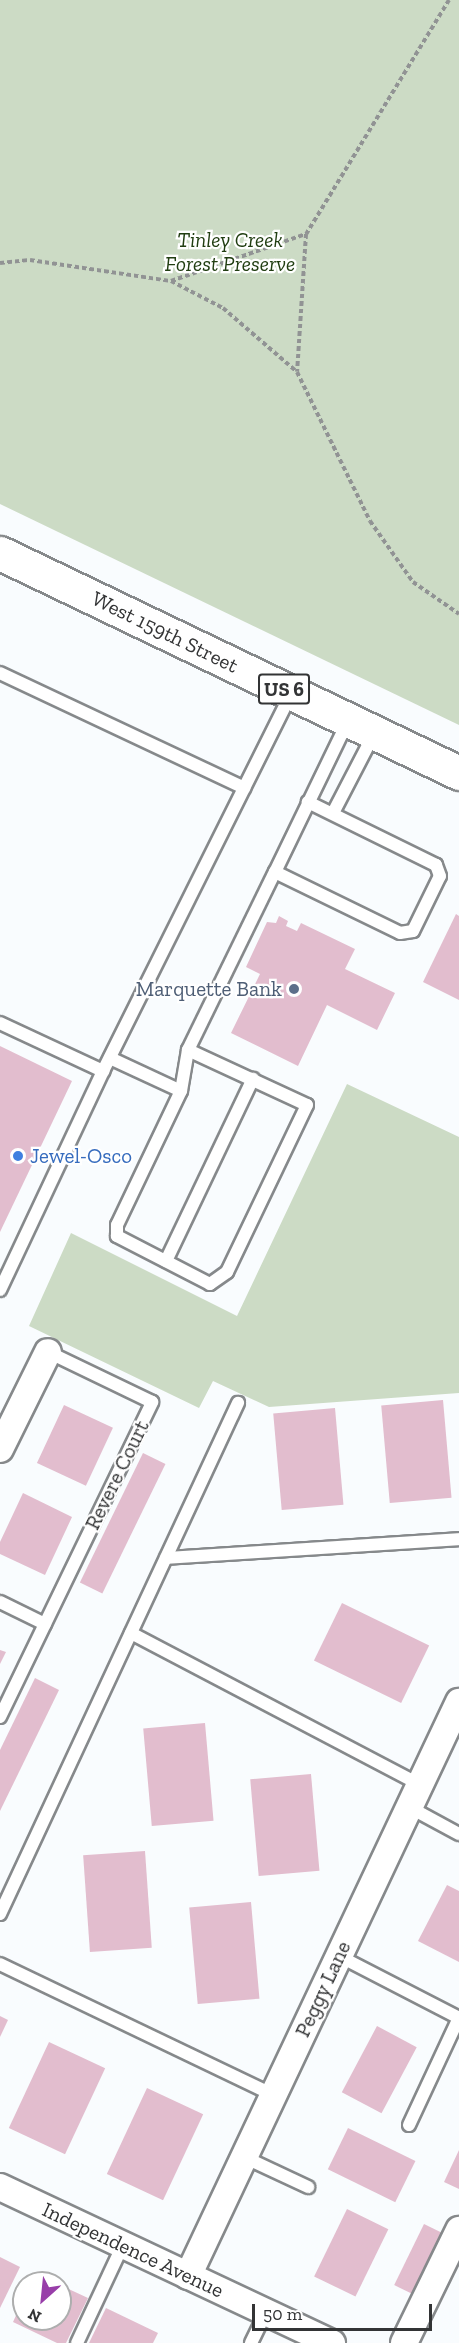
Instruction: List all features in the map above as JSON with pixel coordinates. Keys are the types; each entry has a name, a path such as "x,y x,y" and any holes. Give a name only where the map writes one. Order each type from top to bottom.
{"main road":[{"name":"West 159th Street","path":"0,553 459,773"}],"street":[{"name":"Revere Court","path":"0,1449 48,1352"},
{"name":"Peggy Lane","path":"188,2276 459,1702"},
{"name":"Independence Avenue","path":"0,2187 332,2343"},
{"path":"404,2343 459,2230"}],"lane":[{"path":"0,673 244,788"},
{"path":"0,1290 103,1071 291,693"},
{"path":"188,1050 307,1105 227,1272 210,1284 117,1236 117,1225 181,1091 188,1050 308,802 361,726"},
{"path":"333,813 361,726"},
{"path":"275,872 400,933 413,931 440,876 436,865 308,802"},
{"path":"0,1023 103,1071"},
{"path":"110,1058 181,1091"},
{"path":"166,1261 253,1079"},
{"name":"Revere Court","path":"0,1717 152,1402 48,1352"},
{"path":"0,1914 238,1403"},
{"path":"166,1558 459,1539"},
{"path":"0,1602 45,1624"},
{"path":"131,1633 414,1796 459,1834"},
{"path":"339,1956 459,2018 409,2125"},
{"path":"0,1964 273,2095"},
{"path":"244,2157 308,2187"},
{"path":"77,2343 123,2245"},
{"path":"251,2343 266,2312"}],"path":[{"path":"297,372 306,234 449,0"},
{"path":"171,281 306,234"},
{"path":"0,263 30,260 171,281 223,308 297,372 370,521 412,582 459,614"}],"green space":[{"name":"Tinley Creek Forest Preserve","path":"0,0 459,0 459,725 0,504"},
{"path":"347,1084 459,1137 459,1393 269,1407 213,1381 199,1408 29,1326 71,1233 237,1316"}],"building":[{"path":"456,914 459,916 459,1000 423,982"},
{"name":"Marquette Bank","path":"279,916 288,921 286,926 297,931 301,923 355,949 345,969 395,993 377,1030 327,1005 298,1066 231,1033 260,974 246,967 267,922 276,923"},
{"name":"Jewel-Osco","path":"0,1046 72,1081 0,1232"},
{"path":"443,1400 452,1498 390,1503 381,1405"},
{"path":"64,1405 113,1428 86,1486 37,1463"},
{"path":"335,1408 343,1505 282,1510 273,1413"},
{"path":"143,1453 165,1464 102,1593 80,1582"},
{"path":"23,1493 72,1517 45,1575 0,1554 0,1542"},
{"path":"342,1603 429,1646 401,1703 314,1661"},
{"path":"0,1650 6,1652 0,1664"},
{"path":"35,1678 59,1690 0,1811 0,1750"},
{"path":"205,1723 214,1821 152,1826 143,1728"},
{"path":"311,1774 319,1871 259,1876 250,1779"},
{"path":"145,1851 152,1948 90,1952 83,1855"},
{"path":"447,1885 459,1891 459,1962 418,1941"},
{"path":"251,1902 259,1999 198,2004 189,1907"},
{"path":"0,2016 8,2020 0,2037"},
{"path":"377,2026 417,2047 382,2113 342,2092"},
{"path":"49,2042 105,2068 65,2154 9,2128"},
{"path":"147,2088 203,2114 163,2200 107,2174"},
{"path":"348,2128 415,2161 395,2202 328,2169"},
{"path":"459,2150 459,2189 444,2182"},
{"path":"347,2209 388,2229 355,2297 314,2276"},
{"path":"424,2224 446,2235 417,2296 394,2285"},
{"path":"0,2257 20,2267 18,2271 12,2271 12,2283 0,2308"},
{"path":"72,2291 88,2298 72,2331"},
{"path":"106,2308 158,2333 153,2343 89,2343"},
{"path":"32,2331 72,2331 66,2343 57,2343"}],"place":[{"name":"Marquette Bank","path":"294,989"},
{"name":"Jewel-Osco","path":"18,1156"}]}
